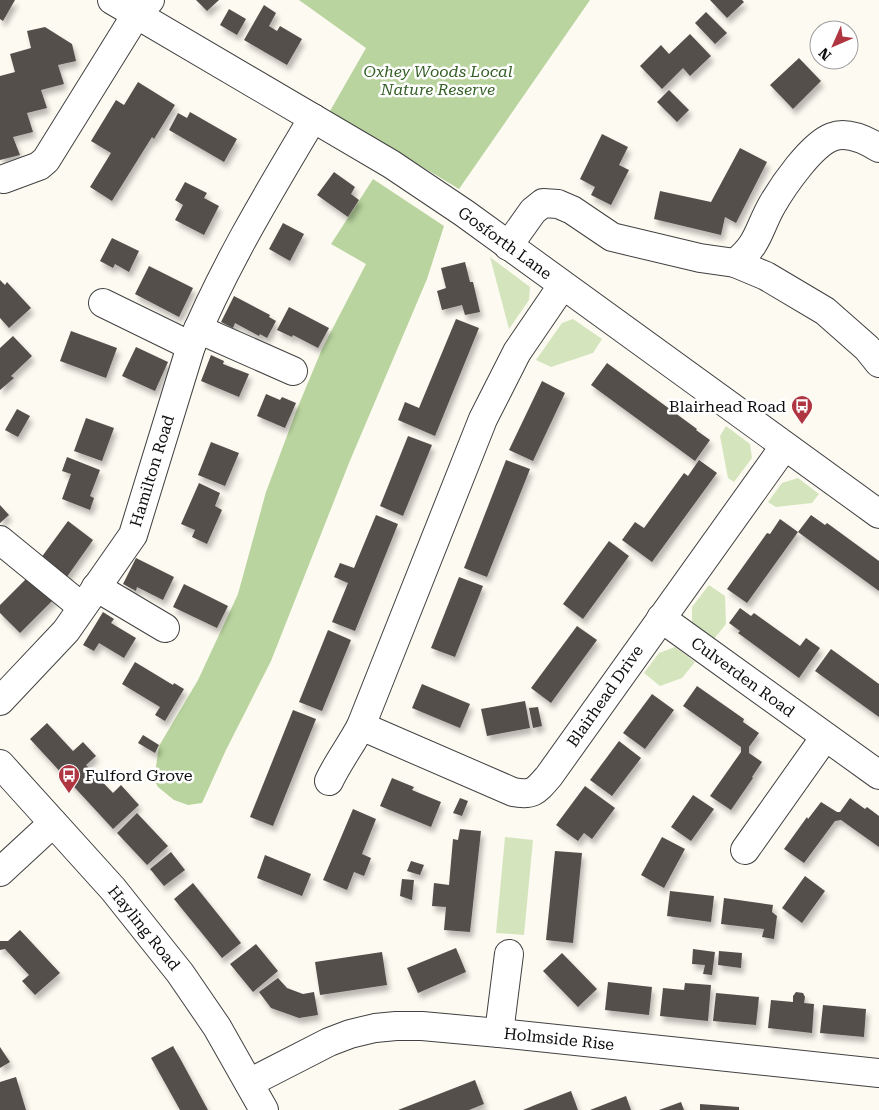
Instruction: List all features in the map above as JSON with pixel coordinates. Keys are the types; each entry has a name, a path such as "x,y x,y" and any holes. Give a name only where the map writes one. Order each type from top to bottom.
{"street":[{"name":"Gosforth Lane","path":"112,0 143,7 313,118 391,164 464,213 562,286 879,514"},
{"path":"4,180 39,166 46,160 143,7"},
{"name":"Hamilton Road","path":"0,701 66,630 132,535 194,337 232,259 313,118"},
{"path":"736,263 748,253 771,206 785,185 820,144 833,136 850,135 879,148"},
{"path":"508,246 533,211 543,203 558,204 572,210 612,237 700,258 736,263 766,276 825,311 867,348 879,363"},
{"path":"329,781 337,764 351,746 361,726 483,418 517,352 562,286"},
{"path":"103,303 293,371"},
{"name":"Blairhead Drive","path":"361,726 513,792 525,794 539,788 784,447"},
{"path":"0,540 89,597 165,628"},
{"name":"Culverden Road","path":"661,618 879,775"},
{"path":"745,850 825,737"},
{"name":"Hayling Road","path":"0,764 113,889 180,973 218,1027 264,1110"},
{"path":"0,872 53,823"},
{"path":"499,1033 509,954"},
{"name":"Holmside Rise","path":"249,1083 330,1042 350,1034 375,1028 422,1026 879,1073"}],"green space":[{"name":"Oxhey Woods Local Nature Reserve","path":"299,0 590,0 459,189 330,111 366,48"},
{"path":"373,179 444,226 427,279 349,463 271,661 226,750 202,803 188,805 174,800 158,787 154,780 159,746 198,680 238,594 266,492 297,409 322,349 366,264 331,244"},
{"path":"490,257 530,287 529,300 509,329"},
{"path":"573,319 602,339 593,353 551,367 536,360 562,323"},
{"path":"726,426 750,444 752,458 734,482 728,478 720,436"},
{"path":"798,478 819,494 812,503 776,507 768,502 782,483"},
{"path":"709,585 725,596 726,624 714,639 692,623 692,607"},
{"path":"675,647 695,662 682,678 660,686 644,673 659,653"},
{"path":"505,837 533,840 524,935 496,933"}],"building":[{"path":"0,0 15,0 3,21 0,19"},
{"path":"196,0 219,0 207,11"},
{"path":"710,0 742,0 744,2 727,18"},
{"path":"264,5 276,13 269,26 277,31 280,26 302,39 287,65 244,40"},
{"path":"229,9 246,19 237,35 220,25"},
{"path":"706,12 727,33 715,44 695,23"},
{"path":"45,27 72,44 76,61 58,65 64,84 41,90 47,108 27,113 33,132 13,137 20,155 0,160 0,76 15,72 10,54 31,48 27,31"},
{"path":"690,34 711,56 690,76 683,68 662,89 640,66 661,45 669,54"},
{"path":"799,58 821,81 793,109 770,85"},
{"path":"138,82 175,105 154,139 152,137 112,201 90,187 111,153 91,141 116,100 124,105"},
{"path":"669,90 689,110 677,122 657,102"},
{"path":"190,112 237,139 224,162 169,130 178,113 187,118"},
{"path":"602,134 628,147 619,165 629,170 611,205 591,195 595,187 580,179"},
{"path":"740,148 767,162 736,223 725,217 721,235 654,219 660,191 711,202"},
{"path":"334,172 355,187 351,194 359,200 348,217 317,195"},
{"path":"185,182 207,193 204,198 219,206 204,235 175,220 183,205 175,200"},
{"path":"283,223 304,234 290,261 269,249"},
{"path":"112,238 139,251 129,272 115,264 113,268 100,261"},
{"path":"465,262 470,282 473,282 480,312 465,315 462,305 442,310 437,291 446,288 441,268"},
{"path":"149,266 193,288 179,317 135,294"},
{"path":"0,280 5,285 7,282 31,308 9,328 0,318"},
{"path":"234,296 270,315 269,317 276,321 267,338 260,334 259,336 235,323 233,328 221,322"},
{"path":"289,307 329,328 318,348 293,335 292,337 277,330"},
{"path":"456,319 479,328 435,436 398,420 405,402 419,408"},
{"path":"71,331 117,348 106,378 60,361"},
{"path":"13,336 32,356 11,376 14,378 0,390 0,348"},
{"path":"136,347 168,362 155,391 122,376"},
{"path":"211,355 224,361 223,364 249,374 239,397 201,381"},
{"path":"607,363 710,440 695,461 591,385"},
{"path":"542,381 565,393 533,461 509,450"},
{"path":"266,394 280,400 282,397 296,403 285,428 257,416"},
{"path":"17,409 30,416 18,437 5,430"},
{"path":"86,418 114,428 102,461 74,451"},
{"path":"408,436 432,445 403,516 380,506"},
{"path":"211,442 239,453 225,486 198,475"},
{"path":"67,457 100,470 90,496 94,498 90,510 62,499 71,474 62,471"},
{"path":"506,460 530,469 487,577 464,568"},
{"path":"699,460 717,473 652,562 622,540 635,522 644,528 684,473 688,476"},
{"path":"199,483 220,493 215,506 222,510 207,544 192,537 195,530 181,524"},
{"path":"0,505 9,515 0,523"},
{"path":"376,515 398,524 355,631 332,622 348,583 334,577 340,563 354,568"},
{"path":"811,515 825,525 827,523 879,561 879,591 798,532"},
{"path":"780,519 798,532 747,603 727,589 767,533 770,534"},
{"path":"68,521 93,540 64,581 38,562"},
{"path":"609,541 629,556 583,619 563,604"},
{"path":"136,558 174,577 163,600 137,587 136,591 123,584"},
{"path":"31,574 55,598 20,633 0,613 0,605"},
{"path":"459,577 483,586 455,657 431,648"},
{"path":"184,584 228,606 217,628 173,607"},
{"path":"740,608 751,616 754,613 800,646 806,638 820,648 799,678 738,633 740,631 729,623"},
{"path":"103,612 114,619 111,623 136,638 124,658 99,643 94,651 83,645"},
{"path":"577,626 597,640 551,703 531,688"},
{"path":"328,630 351,640 322,711 299,702"},
{"path":"831,649 879,684 879,717 815,671"},
{"path":"135,662 173,685 174,683 184,689 165,721 155,715 160,707 122,684"},
{"path":"422,684 470,704 460,728 412,708"},
{"path":"697,686 744,719 743,722 759,733 749,747 749,753 762,762 731,810 710,796 741,752 741,747 683,706"},
{"path":"652,694 674,710 645,749 623,733"},
{"path":"525,701 530,728 487,736 481,709"},
{"path":"538,707 542,726 533,728 529,708"},
{"path":"293,710 316,719 273,826 250,817"},
{"path":"47,723 73,751 83,742 96,756 86,765 113,793 121,785 139,805 113,829 30,739"},
{"path":"143,735 159,745 155,753 138,743"},
{"path":"619,741 641,758 612,796 590,780"},
{"path":"392,778 414,787 412,790 441,802 431,827 380,806"},
{"path":"585,786 615,808 592,839 584,833 578,841 556,825"},
{"path":"693,795 714,809 691,841 671,827"},
{"path":"460,798 468,801 462,816 453,813"},
{"path":"850,798 879,816 879,847 841,820 835,821 804,863 784,849 807,817 808,819 821,802 840,812"},
{"path":"353,809 376,819 362,854 371,858 364,876 354,872 347,890 323,880"},
{"path":"137,813 168,846 147,865 117,833"},
{"path":"460,829 481,831 470,932 444,930 446,907 432,906 434,883 449,885 453,839 458,840"},
{"path":"662,837 685,849 664,888 641,875"},
{"path":"555,851 582,853 573,943 546,940"},
{"path":"171,852 185,870 164,886 150,869"},
{"path":"265,855 311,874 302,896 257,878"},
{"path":"411,861 424,865 420,875 407,871"},
{"path":"805,876 825,891 802,923 782,908"},
{"path":"402,879 414,880 412,900 400,896"},
{"path":"193,883 241,943 222,958 174,899"},
{"path":"670,891 714,896 711,922 667,916"},
{"path":"724,898 773,905 772,912 777,916 774,939 762,937 764,929 721,924"},
{"path":"20,930 60,973 35,995 22,981 29,975 5,949 0,950 0,941 8,941"},
{"path":"256,944 278,971 253,992 230,964"},
{"path":"456,948 466,972 418,993 407,968"},
{"path":"693,949 715,952 712,975 703,974 705,965 692,964"},
{"path":"719,951 742,953 741,968 718,965"},
{"path":"382,952 387,985 320,995 315,962"},
{"path":"562,953 597,989 578,1007 543,971"},
{"path":"278,978 287,988 303,994 314,992 318,1015 299,1018 271,1008 259,992"},
{"path":"608,982 652,987 649,1015 605,1010"},
{"path":"685,983 711,985 708,1021 660,1016 663,988 684,990"},
{"path":"796,992 803,993 805,997 804,1003 814,1004 812,1033 768,1028 771,1000 793,1002 793,996"},
{"path":"716,993 759,997 756,1025 713,1021"},
{"path":"823,1005 866,1009 864,1037 820,1033"},
{"path":"173,1046 208,1110 180,1110 151,1058"},
{"path":"0,1047 10,1062 0,1068"},
{"path":"16,1077 26,1110 0,1110 0,1082"},
{"path":"475,1080 484,1104 469,1110 398,1110"},
{"path":"571,1091 578,1110 523,1110 535,1105"},
{"path":"626,1096 631,1110 590,1110"},
{"path":"681,1102 684,1110 659,1110"},
{"path":"700,1104 739,1107 739,1110 700,1110"}],"place":[{"name":"Blairhead Road","path":"802,425"},
{"name":"Fulford Grove","path":"69,794"}]}
